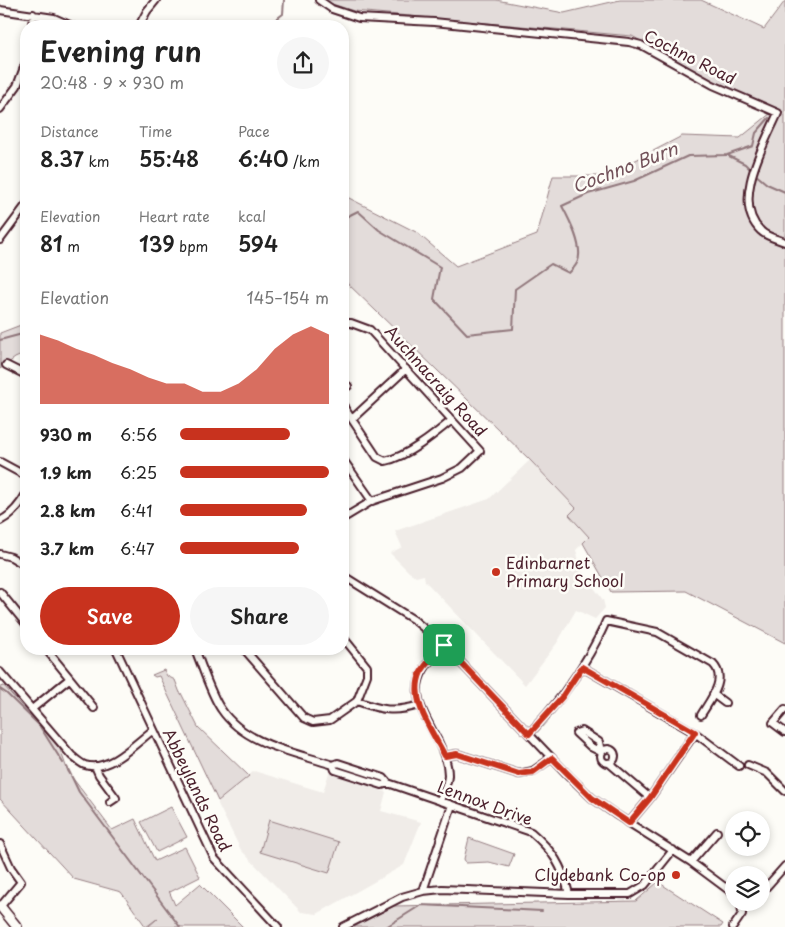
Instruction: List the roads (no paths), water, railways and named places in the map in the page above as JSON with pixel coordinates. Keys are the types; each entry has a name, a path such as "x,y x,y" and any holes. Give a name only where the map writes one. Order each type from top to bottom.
{"main road":[{"path":"0,906 17,927"}],"street":[{"path":"142,20 156,0"},
{"name":"Cochno Road","path":"318,0 332,9 359,18 434,22 629,42 641,45 714,85 778,113 753,170 749,206 752,218 761,231 785,242"},
{"path":"0,10 33,14 58,20"},
{"path":"32,20 33,14"},
{"path":"0,109 17,86 20,78"},
{"path":"0,240 20,214"},
{"name":"Auchnacraig Road","path":"349,323 370,330 480,451 462,468 442,478 372,501"},
{"path":"6,366 20,372"},
{"path":"352,419 406,369"},
{"path":"349,415 377,457 385,461 393,460 433,436 452,420"},
{"path":"0,462 20,473"},
{"path":"349,468 372,501 349,514"},
{"path":"0,521 20,505"},
{"path":"0,554 20,562"},
{"path":"349,579 414,620 444,645 592,798 691,862 725,887"},
{"path":"0,592 20,617"},
{"path":"529,734 562,697 582,667 606,621 657,632 709,661 716,667 720,677 714,694 701,715"},
{"path":"249,655 304,718 313,722 330,720 357,701 367,675 367,667 349,645"},
{"path":"440,801 448,775 445,756 419,705 418,686 420,674 428,661 444,645"},
{"path":"51,655 94,708"},
{"name":"Abbeylands Road","path":"119,655 214,858 278,927"},
{"name":"Lennox Drive","path":"198,655 220,708 235,726 250,737 333,765 335,770 382,785 388,783 531,832 548,846 557,860 564,873 569,894"},
{"path":"582,667 695,732 739,766"},
{"path":"0,672 72,756 84,765 95,766 112,762 153,730"},
{"path":"32,709 69,679"},
{"path":"714,694 725,703"},
{"path":"357,701 382,710 406,709 419,705"},
{"path":"785,709 773,723 785,732"},
{"path":"629,823 650,798 695,732"},
{"path":"609,763 615,758 614,751 607,749 601,752 603,761 609,763 650,798"},
{"path":"445,756 457,754 519,774 533,772 552,758"},
{"path":"748,765 767,774 785,791"},
{"path":"95,766 98,775 116,798 110,802"},
{"path":"423,891 452,805"},
{"path":"691,862 716,832"},
{"path":"0,844 11,868 21,882 0,906"},
{"path":"343,927 402,897 423,891 442,889 569,894 623,894 636,892 645,885 673,850"},
{"path":"770,883 785,866"},
{"path":"733,927 742,914 742,911"}],"waterway":[{"path":"275,20 283,14 284,0"},
{"name":"Cochno Burn","path":"349,216 358,211 379,230 440,267 434,299 467,334 513,329 515,289 551,264 569,273 577,263 579,257 578,242 562,206 588,194 634,181 688,156 727,155 753,146 756,133 769,118"},
{"path":"729,156 745,164 752,171"},
{"path":"755,174 767,184 785,192"},
{"name":"Cochno Burn","path":"0,340 20,335"},
{"path":"0,689 39,725 63,763"},
{"path":"67,767 79,792 180,927"},
{"path":"386,927 421,905 542,911"}],"place":[{"name":"Edinbarnet Primary School","path":"496,572"},
{"name":"Clydebank Co-op","path":"676,875"}]}
